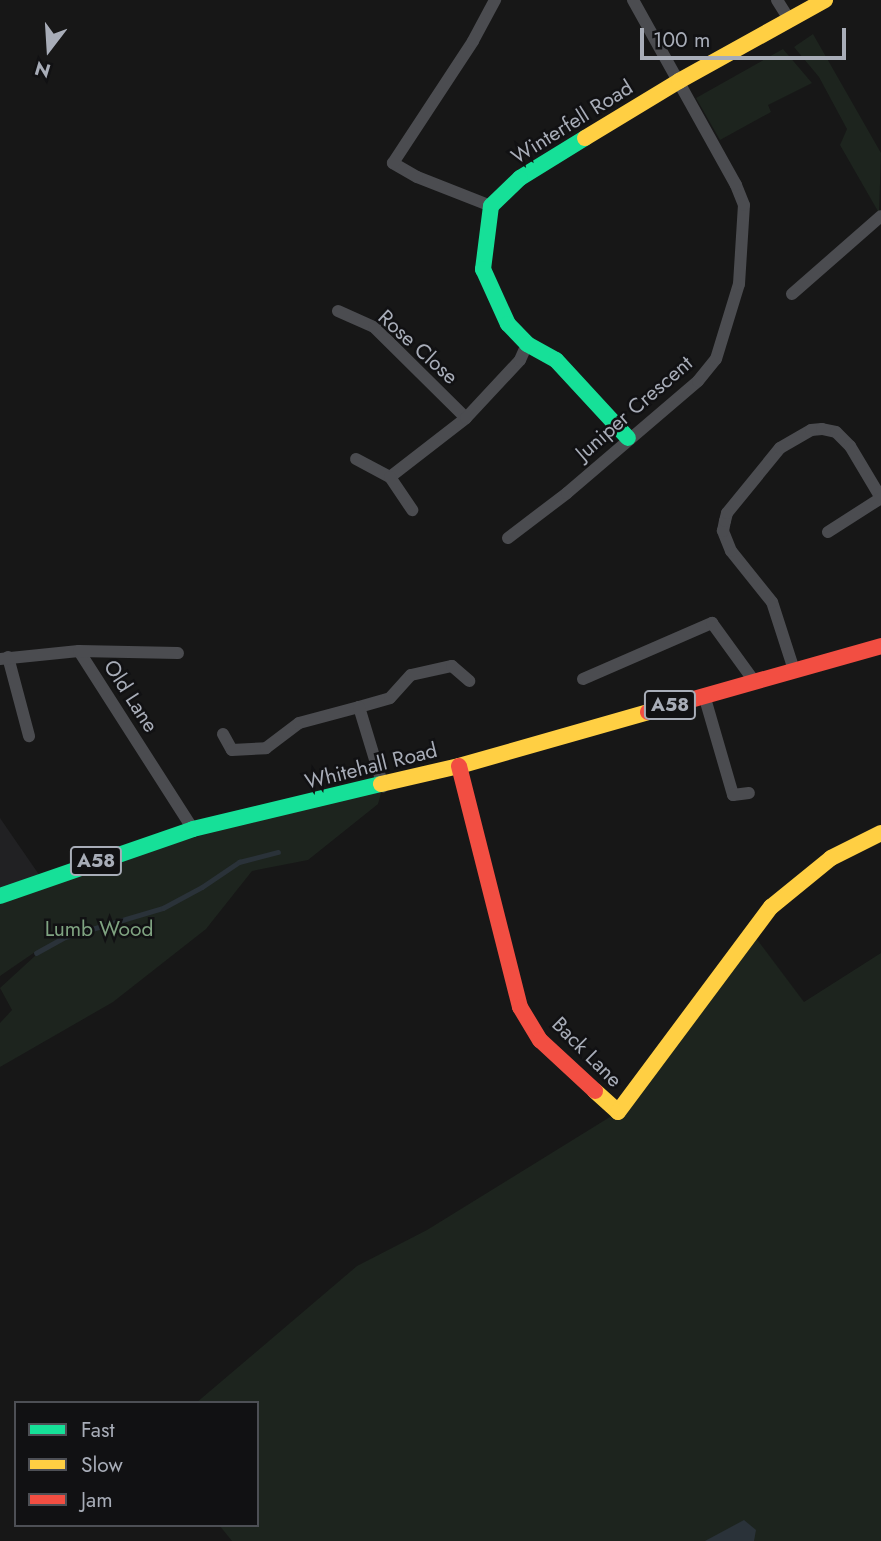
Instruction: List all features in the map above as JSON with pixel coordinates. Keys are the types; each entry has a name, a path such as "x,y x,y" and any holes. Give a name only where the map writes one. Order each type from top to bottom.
{"street":[{"path":"495,0 473,41 393,163 416,177 491,206 483,250 484,269 508,324 527,344 556,360 628,438"},
{"name":"Juniper Crescent","path":"508,538 568,493 628,438 698,381 716,359 739,284 744,205 736,185 633,0"},
{"path":"777,0 789,19"},
{"name":"Winterfell Road","path":"491,206 520,178 679,81 825,0"},
{"path":"792,294 881,216"},
{"name":"Rose Close","path":"338,311 374,327 466,418"},
{"path":"390,477 466,418 520,360 527,344"},
{"path":"794,670 772,602 731,551 723,531 727,513 779,448 811,430 836,432 850,446 881,498 828,532"},
{"path":"356,459 390,477 412,510"},
{"path":"583,679 712,622 754,681"},
{"name":"Whitehall Road","path":"0,896 193,829 459,766 881,646"},
{"path":"79,651 178,653"},
{"name":"Old Lane","path":"4,658 79,651 193,829"},
{"path":"4,658 29,736"},
{"path":"223,734 232,750 266,748 299,723 390,698 411,675 452,666 469,681"},
{"path":"705,695 727,797 749,793"},
{"path":"359,707 383,786"},
{"name":"Back Lane","path":"459,766 520,1007 540,1040 618,1112 771,907 831,858 881,833"}],"shaded area":[{"path":"0,818 42,879 0,896"},
{"path":"744,1520 756,1530 754,1541 705,1541"}],"green space":[{"path":"813,34 881,153 879,213 840,145 847,129 819,77 794,47"},
{"path":"783,49 812,83 768,105 771,112 720,140 696,98"},
{"name":"Lumb Wood","path":"383,786 378,804 308,860 252,871 206,929 113,1002 0,1067 0,1023 12,1010 0,988 36,955 35,952 0,976 0,896 42,879"},
{"path":"756,938 804,1002 881,953 881,1541 232,1541 221,1527 259,1527 259,1401 198,1401 357,1266 427,1230 618,1112"}],"waterway":[{"path":"36,953 65,937 163,908 202,887 239,862 278,852"}],"traffic: fast":[{"path":"585,138 520,178 491,206 483,269 508,324 527,344 556,360 628,438"},
{"path":"0,896 193,829 381,784"}],"traffic: slow":[{"path":"585,138 679,81 825,0"},
{"path":"381,784 459,766 648,712"},
{"path":"595,1091 618,1112 771,907 831,858 881,833"}],"traffic: jam":[{"path":"648,712 881,646"},
{"path":"459,766 520,1007 540,1040 595,1091"}]}
